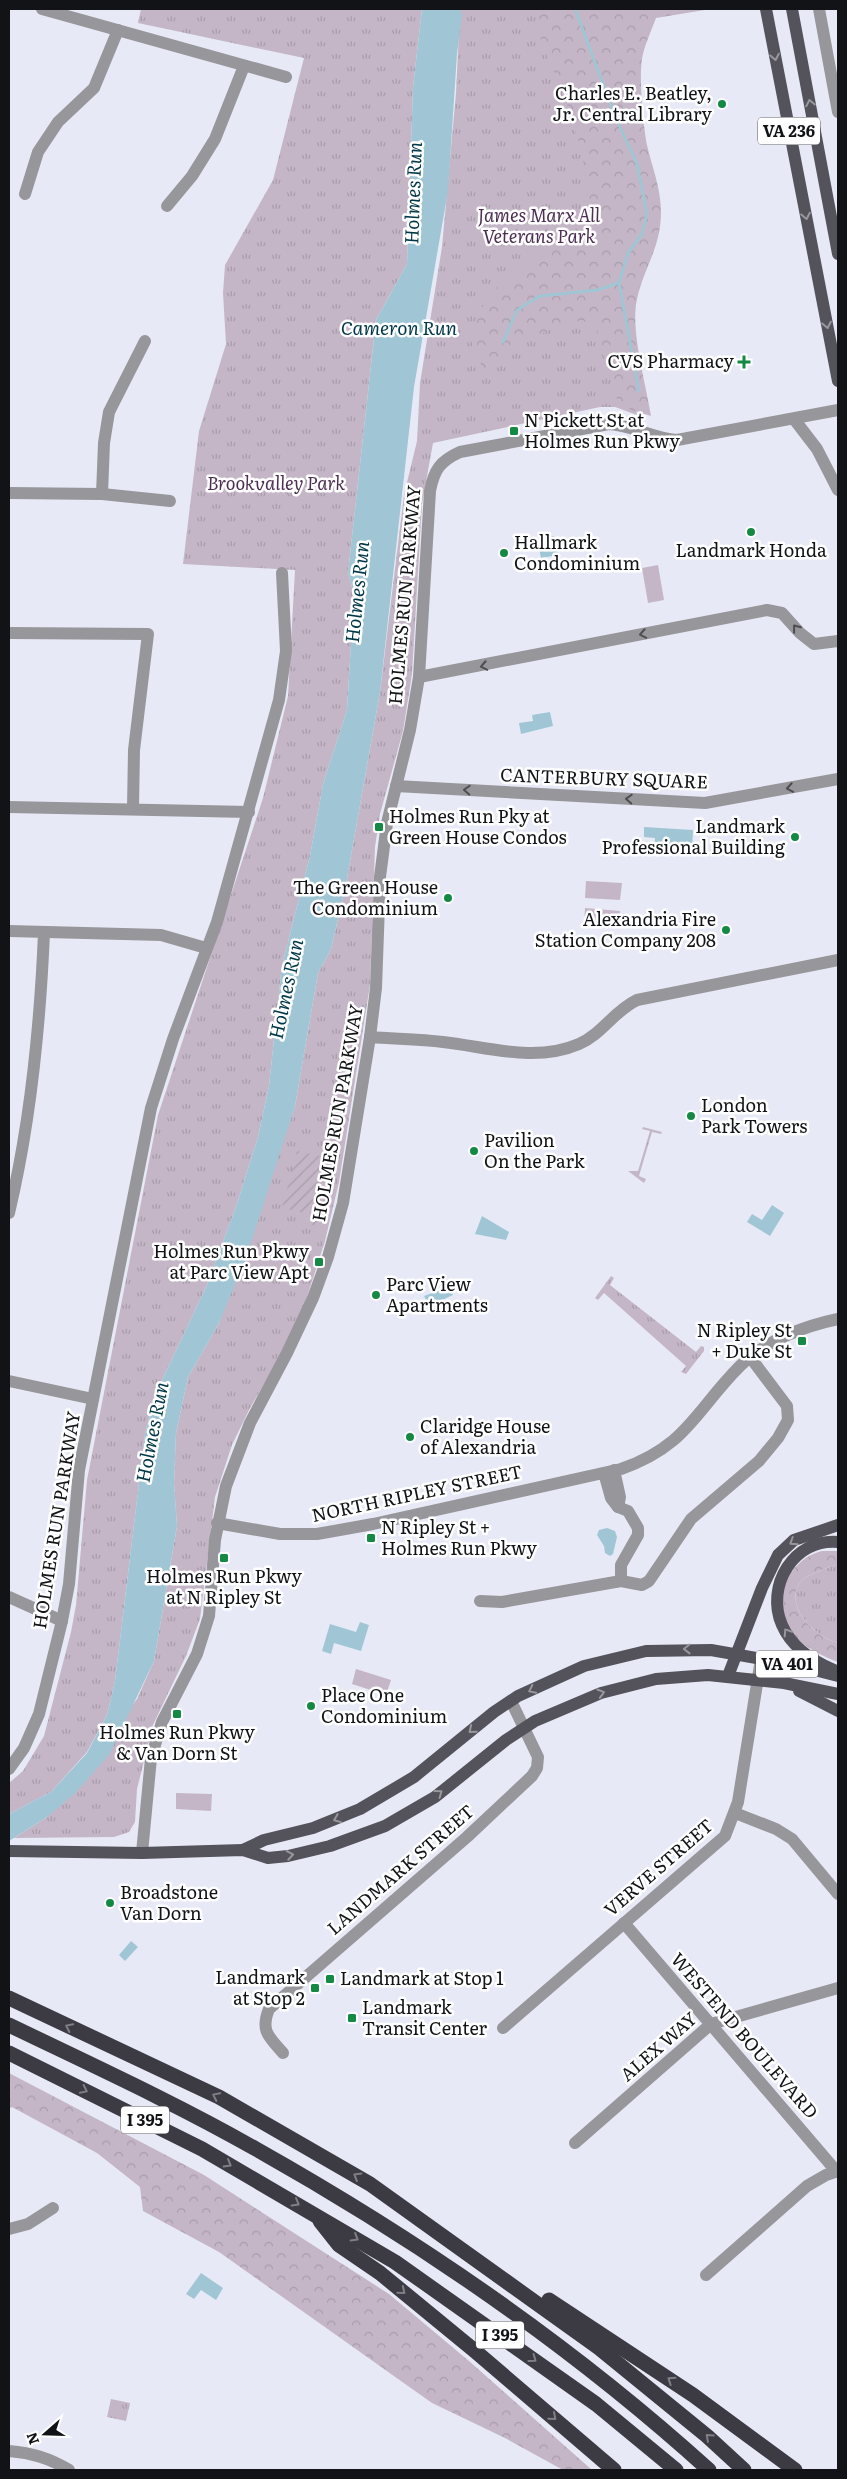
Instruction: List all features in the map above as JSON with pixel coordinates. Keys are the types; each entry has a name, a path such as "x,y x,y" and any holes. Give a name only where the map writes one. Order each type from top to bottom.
{"highway":[{"name":"I 395","path":"9,1998 218,2097 313,2150 398,2203 599,2348 707,2436 744,2470"},
{"path":"9,2025 178,2107 247,2144 404,2239 515,2315 601,2380 709,2470"},
{"name":"I 395","path":"9,2053 202,2149 395,2262 480,2320 596,2404 676,2470"},
{"path":"398,2203 638,2358 693,2395 795,2470"},
{"path":"313,2213 339,2245 387,2278 610,2467"}],"main road":[{"name":"VA 236","path":"766,9 838,382"},
{"name":"VA 236","path":"792,9 838,254"},
{"path":"728,1676 778,1556 794,1540 838,1524"},
{"path":"838,1542 808,1548 796,1556 780,1578 777,1600 782,1625 796,1645 808,1656 838,1672"},
{"name":"VA 401","path":"243,1850 264,1840 291,1835 330,1822 376,1800 414,1777 494,1712 511,1701 584,1666 646,1651 712,1650 838,1676"},
{"name":"VA 401","path":"9,1851 142,1853 243,1850 268,1858 288,1856 330,1846 370,1833 435,1797 525,1728 582,1700 620,1688 682,1676 728,1676 784,1682 838,1694"},
{"path":"784,1682 838,1710"}],"street":[{"path":"42,9 286,77"},
{"path":"819,9 838,112"},
{"path":"25,194 38,152 58,122 94,88 118,30"},
{"path":"167,206 192,176 215,139 244,66"},
{"path":"102,494 105,428 109,412 145,341"},
{"path":"838,410 794,419 817,449 838,490"},
{"name":"HOLMES RUN PARKWAY","path":"142,1853 151,1758 162,1722 197,1654 209,1616 218,1523 226,1486 242,1442 302,1323 328,1257 346,1187 376,988 382,862 386,823 410,730 419,677 430,491 437,467 443,461 460,452 609,424 626,426 658,438 677,440 794,419"},
{"path":"9,493 102,494 170,501"},
{"name":"HOLMES RUN PARKWAY","path":"9,1768 24,1748 39,1714 62,1621 69,1584 76,1491 151,1108 163,1067 219,914 273,727 284,675 285,609 282,573"},
{"path":"419,677 767,610 782,613 800,633 814,644 838,641"},
{"path":"9,633 148,634 135,736 133,808"},
{"name":"CANTERBURY SQUARE","path":"396,786 705,803 838,779"},
{"path":"9,807 133,808 249,812"},
{"path":"9,931 161,935 206,948"},
{"path":"9,1213 20,1162 34,1071 44,933"},
{"path":"370,1037 441,1041 516,1053 549,1052 568,1048 590,1038 620,1010 636,1000 838,960"},
{"name":"NORTH RIPLEY STREET","path":"218,1523 280,1534 318,1534 609,1471 646,1459 685,1431 729,1378 750,1358 794,1332 838,1319"},
{"path":"480,1601 505,1602 621,1580 642,1585 649,1581 691,1519 759,1461 783,1430 789,1415 787,1406 750,1358"},
{"path":"9,1381 93,1400"},
{"path":"609,1471 620,1496 618,1507 628,1511 634,1519 638,1535 621,1565 621,1580"},
{"path":"9,1596 62,1621"},
{"name":"VERVE STREET","path":"503,2028 719,1843 728,1831 740,1796 761,1659"},
{"name":"LANDMARK STREET","path":"283,2053 267,2036 264,2021 269,2010 467,1837 532,1776 537,1768 538,1758 511,1701"},
{"path":"735,1813 776,1829 792,1839 838,1894"},
{"name":"WESTEND BOULEVARD","path":"624,1923 837,2171"},
{"name":"ALEX WAY","path":"575,2143 711,2024 838,1988"},
{"path":"706,2275 807,2186 837,2171"},
{"path":"9,2229 28,2224 53,2208"},
{"path":"9,2451 28,2452 51,2459 68,2470"}],"green space":[{"name":"Brookvalley Park","path":"141,9 422,9 413,87 407,264 376,320 348,573 354,594 347,710 323,784 310,856 282,965 269,1086 258,1137 236,1207 207,1285 155,1395 145,1434 115,1681 107,1715 87,1752 51,1792 9,1814 9,1783 23,1771 44,1736 71,1632 76,1605 87,1480 158,1115 263,798 288,696 295,570 183,564 199,431 226,344 223,293 225,265 273,180 304,58 138,23"},
{"name":"James Marx All Veterans Park","path":"460,9 588,9 613,285 637,415 615,407 600,407 433,443 422,504 412,674 403,731 380,814 375,847 370,985 339,1182 325,1241 305,1303 282,1353 250,1408 232,1445 215,1497 200,1619 186,1656 153,1725 137,1789 135,1822 129,1832 114,1837 14,1838 47,1817 137,1699 154,1661 177,1526 174,1483 176,1433 188,1377 219,1323 295,1106 318,973 331,949 346,884 380,692 404,495 417,441 420,383 442,247 456,93"},
{"path":"536,9 711,9 656,18 643,54 641,86 644,125 661,203 658,236 640,288 635,312 637,341 651,416 619,406 594,322 571,321 538,335 484,372 471,341 478,315 492,291 551,248 586,229 588,211 587,192 578,137 538,29"},
{"path":"658,565 664,600 648,603 642,568"},
{"path":"586,881 622,883 620,900 585,898"},
{"path":"585,908 620,911 619,927 584,925"},
{"path":"643,1127 662,1132 661,1134 652,1132 639,1176 646,1179 644,1183 628,1171 638,1171 650,1131 642,1129"},
{"path":"297,1151 334,1159 323,1226 312,1225 314,1215 282,1208"},
{"path":"611,1276 614,1278 610,1285 696,1352 701,1346 704,1347 704,1351 686,1374 681,1372 686,1366 604,1293 598,1300 595,1298"},
{"path":"822,1551 838,1551 838,1564 803,1579 797,1589 796,1599 798,1609 811,1627 829,1640 838,1643 838,1662 815,1652 795,1637 787,1625 783,1613 782,1599 784,1586 790,1575 798,1564 809,1556"},
{"path":"838,1564 838,1643 829,1640 811,1627 798,1609 796,1599 797,1589 803,1579"},
{"path":"356,1669 391,1680 386,1695 352,1684"},
{"path":"176,1793 212,1794 211,1811 176,1809"},
{"path":"9,2073 204,2175 389,2294 469,2361 592,2470 563,2470 505,2438 432,2403 219,2252 143,2211 140,2187 97,2153 12,2107 9,2109"},
{"path":"111,2399 130,2403 126,2421 107,2417"}],"water":[{"name":"Cameron Run","path":"422,9 460,9 462,14 457,54 448,191 414,387 380,692 346,884 331,949 318,973 295,1106 247,1255 219,1323 188,1377 176,1433 174,1483 177,1526 154,1661 109,1755 74,1794 47,1817 9,1841 9,1814 51,1792 87,1753 107,1715 115,1681 145,1434 155,1395 207,1285 236,1207 258,1137 269,1086 282,965 310,856 323,784 347,710 354,594 348,573 376,320 407,264 413,87"},
{"path":"554,536 558,555 541,558 539,548 545,547 543,538"},
{"path":"550,712 553,726 521,734 519,723 533,721 532,715"},
{"path":"644,827 693,830 692,850 654,847 655,838 644,837"},
{"path":"772,1205 784,1213 770,1236 747,1222 752,1214 762,1220"},
{"path":"482,1216 509,1232 506,1240 475,1234"},
{"path":"449,1287 453,1295 429,1306 424,1296"},
{"path":"607,1528 615,1531 617,1537 613,1554 610,1556 605,1553 604,1546 597,1535 599,1530"},
{"path":"360,1622 369,1625 361,1651 334,1643 331,1654 322,1651 330,1624 356,1632"},
{"path":"131,1941 138,1947 125,1961 119,1955"},
{"path":"201,2273 223,2288 216,2300 201,2290 194,2299 186,2294"}],"waterway":[{"path":"575,9 615,116 637,164 647,214 642,234 628,253 619,283 639,391"},
{"path":"503,342 517,310 540,296 598,290 618,283"}],"place":[{"name":"Charles E. Beatley, Jr. Central Library","path":"722,104"},
{"name":"CVS Pharmacy","path":"744,362"},
{"name":"N Pickett St at Holmes Run Pkwy","path":"514,431"},
{"name":"Landmark Honda","path":"751,532"},
{"name":"Hallmark Condominium","path":"504,553"},
{"name":"Holmes Run Pky at Green House Condos","path":"379,827"},
{"name":"Landmark Professional Building","path":"795,837"},
{"name":"The Green House Condominium","path":"448,898"},
{"name":"Alexandria Fire Station Company 208","path":"726,930"},
{"name":"London Park Towers","path":"691,1116"},
{"name":"Pavilion On the Park","path":"474,1151"},
{"name":"Holmes Run Pkwy at Parc View Apt","path":"319,1262"},
{"name":"Parc View Apartments","path":"376,1295"},
{"name":"N Ripley St + Duke St","path":"802,1341"},
{"name":"Claridge House of Alexandria","path":"410,1437"},
{"name":"N Ripley St + Holmes Run Pkwy","path":"371,1538"},
{"name":"Holmes Run Pkwy at N Ripley St","path":"224,1558"},
{"name":"Place One Condominium","path":"311,1706"},
{"name":"Holmes Run Pkwy & Van Dorn St","path":"177,1714"},
{"name":"Broadstone Van Dorn","path":"110,1903"},
{"name":"Landmark at Stop 1","path":"330,1979"},
{"name":"Landmark at Stop 2","path":"315,1988"},
{"name":"Landmark Transit Center","path":"352,2018"}],"water label":[{"name":"Holmes Run","path":"413,193"},
{"name":"Holmes Run","path":"357,592"},
{"name":"Holmes Run","path":"286,989"},
{"name":"Holmes Run","path":"152,1432"}]}
